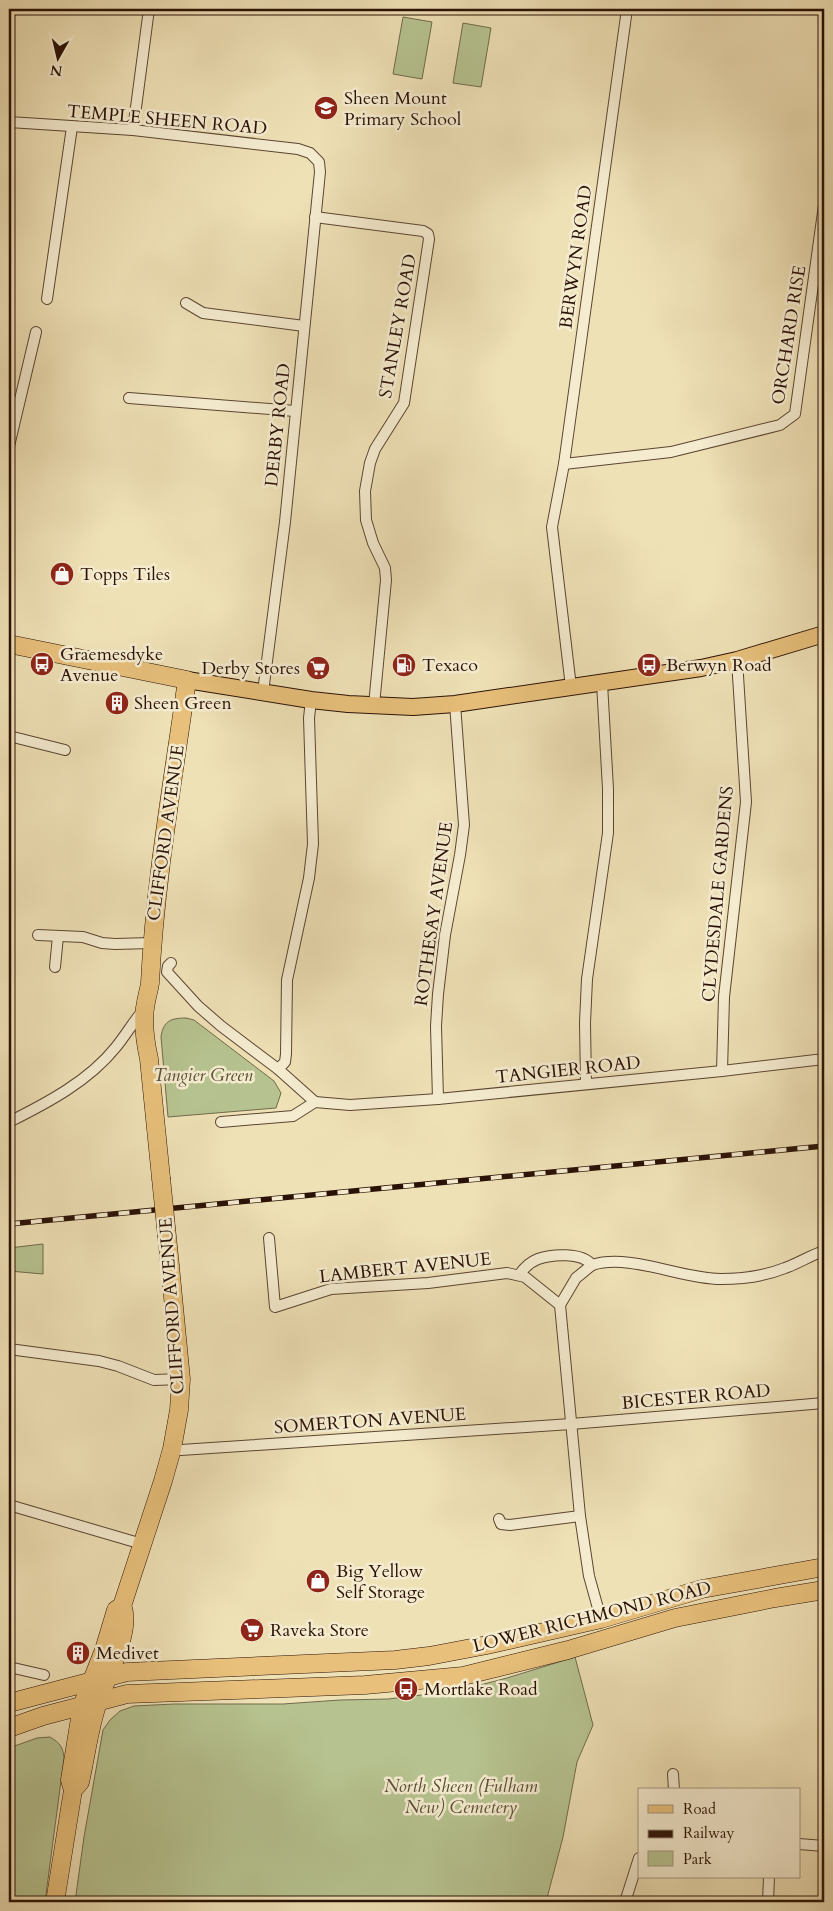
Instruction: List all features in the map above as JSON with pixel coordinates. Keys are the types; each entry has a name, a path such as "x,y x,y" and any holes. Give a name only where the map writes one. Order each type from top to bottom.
{"highway":[{"path":"9,644 187,680"},
{"name":"CLIFFORD AVENUE","path":"90,1704 91,1680 104,1650 116,1610 122,1606 163,1481 172,1449 179,1410 181,1379 150,1058 145,1042 145,1012 150,987 151,943 164,832 187,680"},
{"name":"CLIFFORD AVENUE","path":"150,987 153,1004 154,1033 154,1043 150,1058"},
{"name":"LOWER RICHMOND ROAD","path":"91,1680 109,1675 157,1669 260,1666 429,1656 601,1619 702,1589 824,1567"},
{"name":"LOWER RICHMOND ROAD","path":"90,1704 127,1694 365,1685 463,1676 568,1650 675,1618 824,1590"},
{"name":"CLIFFORD AVENUE","path":"90,1704 109,1675 120,1646 125,1613 122,1606"},
{"path":"364,1661 365,1685"},
{"path":"260,1666 261,1689"},
{"path":"9,1703 91,1680"},
{"path":"9,1728 43,1716 90,1704 70,1780 73,1790 55,1902"}],"main road":[{"path":"187,680 311,700 413,707 455,704 701,668 737,660 824,634"}],"street":[{"path":"133,130 149,9"},
{"name":"BERWYN ROAD","path":"571,687 552,527 564,464 627,9"},
{"name":"TEMPLE SHEEN ROAD","path":"9,122 133,130 298,149 310,153 319,162"},
{"path":"47,299 72,127"},
{"name":"DERBY ROAD","path":"263,692 285,522 320,172 319,162"},
{"name":"ORCHARD RISE","path":"564,464 670,452 780,425 795,414 824,205"},
{"name":"STANLEY ROAD","path":"315,217 423,231 428,234 429,239 404,404 375,449 370,463 365,491 366,520 373,543 385,568 386,580 374,705"},
{"path":"186,303 203,313 304,326"},
{"path":"9,446 36,332"},
{"path":"129,398 295,411"},
{"name":"CLYDESDALE GARDENS","path":"722,1071 724,997 746,802 737,660"},
{"path":"586,1084 585,1023 587,979 608,833 608,789 602,683"},
{"path":"278,1069 285,1062 287,980 309,878 313,844 309,718 311,700"},
{"name":"ROTHESAY AVENUE","path":"438,1099 436,1026 438,994 445,935 464,825 455,704"},
{"path":"9,736 64,750"},
{"path":"38,935 83,937 102,943 115,944 151,943"},
{"path":"56,967 58,936"},
{"path":"172,963 168,966 167,972 198,1006 278,1069 315,1102 293,1116 221,1122"},
{"path":"9,1122 39,1108 95,1069 116,1047 141,1012 145,1012"},
{"name":"TANGIER ROAD","path":"315,1102 350,1105 438,1099 824,1059"},
{"name":"LAMBERT AVENUE","path":"269,1238 275,1307 331,1289 428,1283 507,1273 519,1274"},
{"path":"601,1619 589,1576 580,1516 560,1305 576,1278 592,1264 604,1261 622,1261 708,1278 750,1278 774,1272 824,1251"},
{"path":"560,1305 534,1283 519,1274 536,1260 545,1257 584,1258 592,1264"},
{"path":"9,1349 98,1361 118,1366 154,1380 181,1379"},
{"name":"BICESTER ROAD","path":"571,1424 824,1403"},
{"name":"SOMERTON AVENUE","path":"172,1449 181,1450 571,1424"},
{"path":"9,1505 142,1544"},
{"path":"499,1519 501,1524 510,1525 580,1516"},
{"path":"9,1667 44,1675"},
{"path":"673,1774 674,1788"},
{"path":"800,1844 824,1846"},
{"path":"625,1902 638,1861"},
{"path":"768,1902 769,1878"}],"green space":[{"path":"403,17 432,22 422,79 393,74"},
{"path":"463,23 491,28 481,87 453,83"},
{"name":"Tangier Green","path":"186,1018 194,1020 274,1081 281,1093 276,1108 168,1117 161,1037 164,1027 169,1021"},
{"path":"43,1244 43,1274 9,1271 9,1248"},
{"name":"North Sheen (Fulham New) Cemetery","path":"575,1657 593,1725 577,1762 563,1837 546,1902 75,1902 84,1837 103,1730 120,1711 134,1706 174,1704 283,1704 388,1699 461,1690"},
{"path":"50,1737 60,1746 64,1758 45,1902 9,1902 9,1748 37,1738"}],"railway":[{"path":"9,1224 824,1146"}],"place":[{"name":"Sheen Mount Primary School","path":"326,108"},
{"name":"Topps Tiles","path":"62,574"},
{"name":"Graemesdyke Avenue","path":"42,664"},
{"name":"Texaco","path":"404,665"},
{"name":"Berwyn Road","path":"649,665"},
{"name":"Derby Stores","path":"318,668"},
{"name":"Sheen Green","path":"117,703"},
{"name":"Big Yellow Self Storage","path":"318,1581"},
{"name":"Raveka Store","path":"252,1630"},
{"name":"Medivet","path":"78,1653"},
{"name":"Mortlake Road","path":"406,1689"}]}
